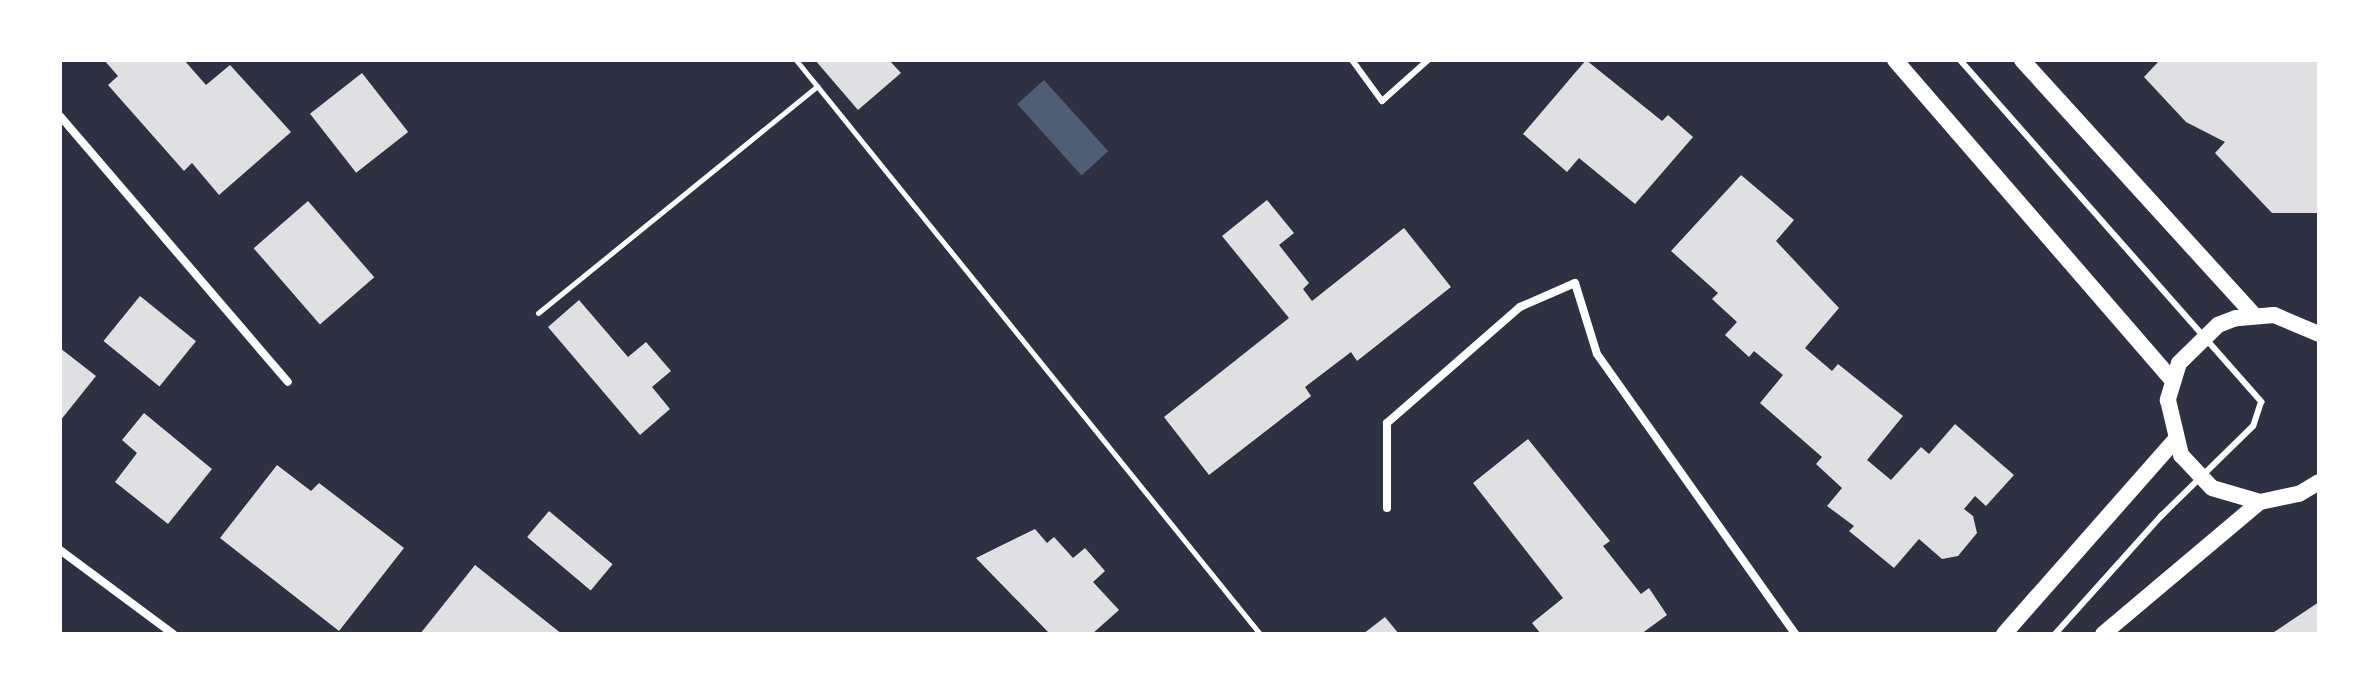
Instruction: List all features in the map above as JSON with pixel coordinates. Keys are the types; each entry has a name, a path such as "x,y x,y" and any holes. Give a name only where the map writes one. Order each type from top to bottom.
{"main road":[{"path":"1895,60 2172,380"},
{"path":"2022,60 2254,315"},
{"path":"2319,334 2294,320 2254,315 2218,325 2202,336 2179,363 2168,400 2174,441 2200,478 2227,495 2260,502 2299,494 2319,482"},
{"path":"2004,634 2174,441"},
{"path":"2103,634 2260,502"}],"street":[{"path":"60,116 288,382"},
{"path":"1387,508 1387,423 1520,307 1575,283 1597,354 1795,634"},
{"path":"60,550 173,634"}],"lane":[{"path":"1352,60 1382,101 1428,60"},
{"path":"1960,60 2202,336 2257,392 2261,412 2055,634"}],"path":[{"path":"796,60 1260,634"},
{"path":"538,313 817,86"}],"water":[{"path":"1044,80 1108,151 1081,175 1017,104"}],"building":[{"path":"104,60 184,60 206,85 230,65 291,132 219,195 192,163 184,171 108,85 118,76"},
{"path":"815,60 889,60 901,73 858,110"},
{"path":"1586,60 1662,121 1668,115 1693,137 1635,204 1579,158 1567,172 1523,134"},
{"path":"2160,60 2319,60 2319,213 2272,213 2215,153 2225,142 2186,122 2144,77"},
{"path":"362,73 408,132 356,173 310,114"},
{"path":"1741,175 1794,220 1776,241 1839,308 1805,348 1832,371 1838,364 1903,416 1867,460 1891,480 1921,447 1929,454 1955,424 2014,475 1986,506 1975,496 1964,509 1973,516 1977,533 1958,556 1942,559 1919,539 1894,568 1849,531 1854,526 1827,506 1842,488 1816,464 1822,457 1760,403 1783,375 1754,351 1749,357 1725,335 1737,322 1712,299 1718,293 1671,251"},
{"path":"1267,200 1294,233 1279,245 1309,283 1303,289 1312,301 1404,228 1451,287 1357,361 1351,352 1305,387 1311,396 1209,475 1164,417 1289,318 1222,236"},
{"path":"308,201 374,277 320,324 254,248"},
{"path":"140,296 196,341 159,386 103,341"},
{"path":"579,300 628,357 646,342 671,371 652,387 670,409 640,435 548,327"},
{"path":"60,348 96,376 60,421"},
{"path":"144,413 212,469 168,524 115,482 137,453 122,440"},
{"path":"1528,439 1610,541 1603,546 1641,594 1649,588 1667,615 1641,634 1541,634 1532,623 1563,598 1473,483"},
{"path":"277,465 311,491 319,483 404,548 339,631 220,538"},
{"path":"549,511 613,564 591,590 527,537"},
{"path":"1035,529 1047,543 1054,537 1073,558 1085,548 1105,571 1093,582 1119,610 1092,634 1050,634 976,558"},
{"path":"475,565 562,634 420,634"},
{"path":"2319,602 2319,634 2271,634"},
{"path":"1385,617 1399,634 1363,634"}]}
